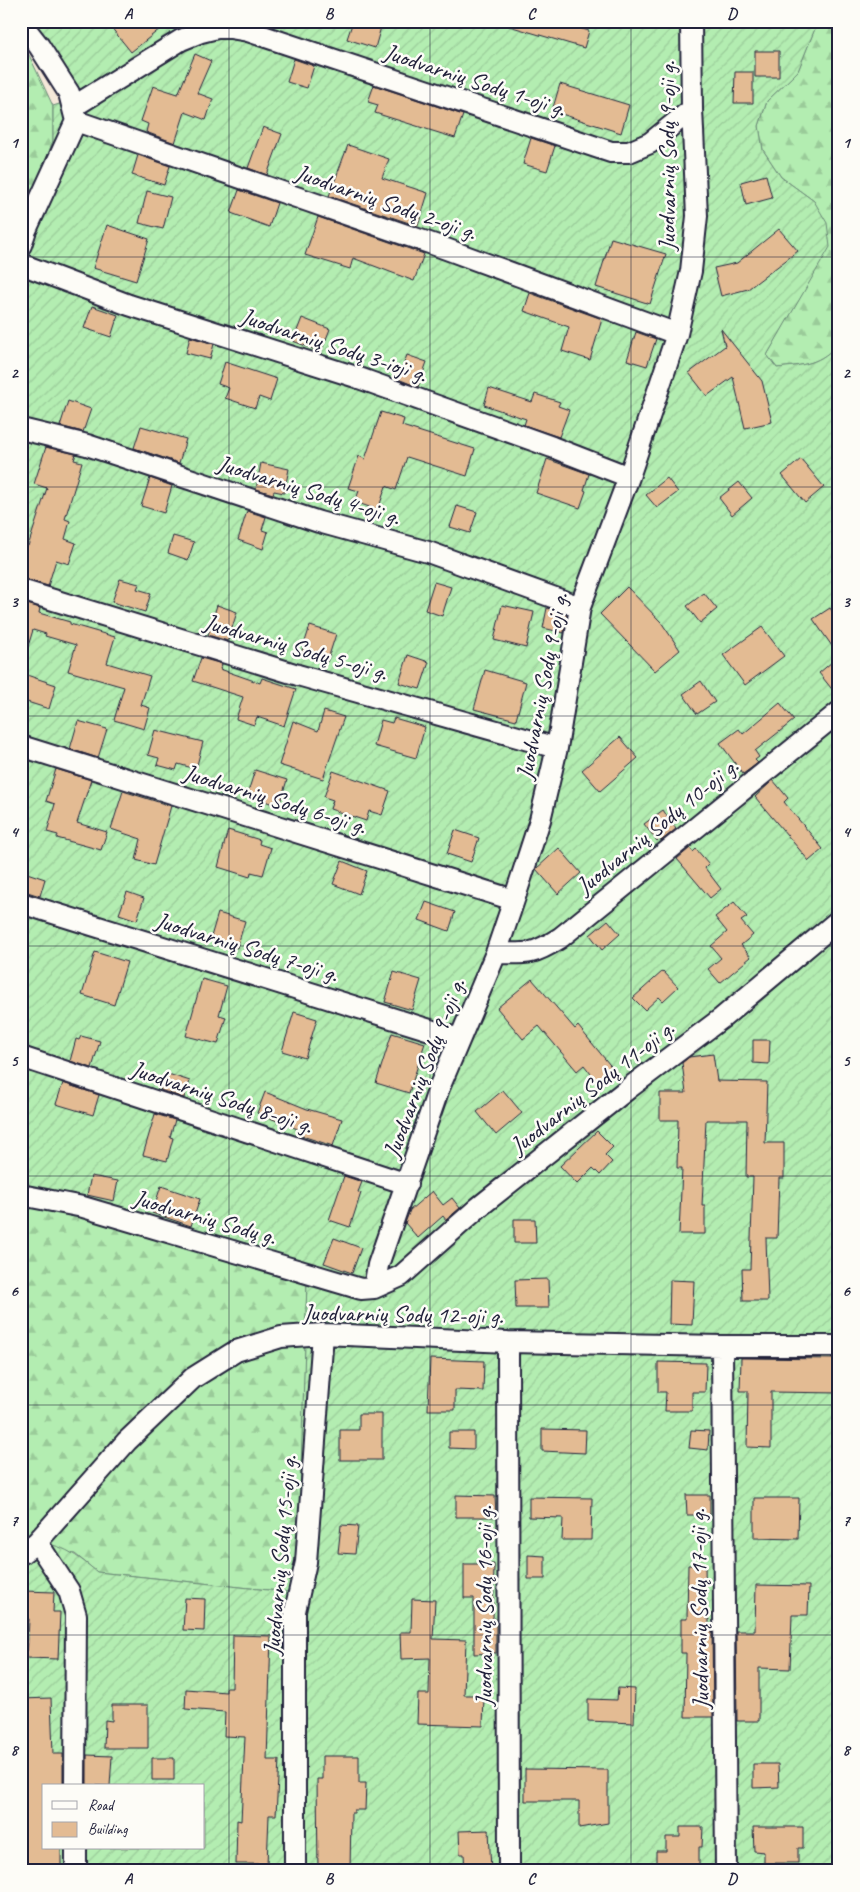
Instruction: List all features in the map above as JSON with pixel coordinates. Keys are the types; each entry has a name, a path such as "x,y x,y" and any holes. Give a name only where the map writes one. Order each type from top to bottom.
{"street":[{"name":"Juodvarnių Sodų 9-oji g.","path":"374,1288 378,1265 439,1088 496,953 540,820 557,748 580,607 629,477 677,334 691,271 697,216 692,109 691,21"},
{"path":"21,23 39,46 69,93 75,114 21,245"},
{"name":"Juodvarnių Sodų 1-oji g.","path":"75,114 181,40 217,28 248,31 611,152 629,152 650,143 692,109"},
{"name":"Juodvarnių Sodų 2-oji g.","path":"75,114 677,334"},
{"name":"Juodvarnių Sodų 3-ioji g.","path":"21,264 130,305 365,381 552,447 629,477"},
{"name":"Juodvarnių Sodų 4-oji g.","path":"21,429 86,445 319,522 428,552 580,607"},
{"name":"Juodvarnių Sodų 5-oji g.","path":"21,590 298,675 557,748"},
{"name":"Juodvarnių Sodų 10-oji g.","path":"496,953 525,954 540,950 560,938 839,712"},
{"name":"Juodvarnių Sodų 6-oji g.","path":"21,746 514,900"},
{"name":"Juodvarnių Sodų 7-oji g.","path":"21,903 459,1039"},
{"name":"Juodvarnių Sodų 11-oji g.","path":"374,1288 400,1276 479,1207 628,1088 722,1018 839,920"},
{"name":"Juodvarnių Sodų 8-oji g.","path":"21,1057 407,1184"},
{"name":"Juodvarnių Sodų g.","path":"21,1195 83,1207 361,1289 374,1288"},
{"name":"Juodvarnių Sodų 12-oji g.","path":"29,1548 128,1441 193,1378 236,1351 281,1337 323,1334 508,1342 839,1346"},
{"name":"Juodvarnių Sodų 15-oji g.","path":"294,1871 295,1611 306,1562 323,1334"},
{"name":"Juodvarnių Sodų 16-oji g.","path":"508,1342 509,1871"},
{"name":"Juodvarnių Sodų 17-oji g.","path":"722,1346 726,1871"},
{"path":"29,1548 69,1591 76,1615 75,1784"},
{"path":"76,1850 76,1871"}],"green space":[{"path":"24,21 818,21 798,71 767,101 759,126 763,150 781,177 814,201 827,223 830,247 767,355 777,368 803,365 818,360 832,350 839,342 839,1871 21,1871 21,1545 43,1543 62,1548 80,1558 97,1572 297,1593 307,1282 21,1198 21,228 53,141 53,106 75,99"},
{"path":"818,21 839,21 839,342 832,350 818,360 803,365 777,368 767,355 829,247 814,201 781,177 763,150 759,126 767,101 798,71"},
{"path":"21,44 29,55 53,106 53,141 21,228"},
{"path":"21,1198 307,1281 298,1593 97,1572 75,1554 21,1545"}],"building":[{"path":"106,21 170,21 131,52"},
{"path":"353,21 364,21 381,27 375,48 347,39"},
{"path":"510,21 556,21 589,31 584,48 509,26"},
{"path":"755,51 779,51 779,77 755,77"},
{"path":"195,54 211,61 197,93 213,99 206,120 185,112 175,143 146,132 148,124 141,121 153,86 178,94"},
{"path":"294,59 314,66 307,88 287,82"},
{"path":"735,72 753,72 753,103 734,103"},
{"path":"560,84 629,105 621,133 552,111"},
{"path":"374,85 463,115 455,138 375,113 378,105 368,102"},
{"path":"263,127 282,134 267,175 248,168"},
{"path":"531,138 555,146 547,171 523,164"},
{"path":"348,145 389,159 382,178 428,193 418,226 329,196"},
{"path":"138,155 170,166 164,185 132,175"},
{"path":"766,175 772,198 746,205 741,182"},
{"path":"239,190 277,203 269,227 231,213"},
{"path":"147,191 171,197 163,229 139,223"},
{"path":"318,217 424,254 414,281 353,258 350,269 305,255"},
{"path":"107,225 149,239 136,281 93,268"},
{"path":"779,229 798,251 748,289 721,296 714,268 737,263"},
{"path":"611,238 666,254 650,304 596,287"},
{"path":"530,293 602,319 590,360 562,351 569,327 524,311"},
{"path":"92,306 118,315 111,337 84,328"},
{"path":"302,318 330,329 321,352 293,341"},
{"path":"721,329 762,381 772,422 745,428 733,377 707,396 689,373 725,346"},
{"path":"636,332 656,339 647,366 627,360"},
{"path":"190,337 214,344 210,359 186,353"},
{"path":"407,355 427,362 418,387 398,379"},
{"path":"225,362 277,379 270,401 259,397 255,408 225,398 229,388 218,384"},
{"path":"489,388 532,402 535,394 560,402 558,406 569,410 559,437 524,425 526,419 484,405"},
{"path":"68,401 91,409 83,432 60,426"},
{"path":"381,412 404,419 402,426 475,449 467,476 407,457 396,490 386,486 378,510 355,502 359,491 348,488 359,456 365,459"},
{"path":"141,426 186,439 179,463 134,448"},
{"path":"46,447 76,454 74,460 82,462 65,519 70,521 65,539 76,543 69,564 56,560 48,586 21,578 21,544 28,546 47,488 34,484"},
{"path":"547,459 589,474 580,508 536,493"},
{"path":"801,459 824,487 805,503 782,475"},
{"path":"261,463 289,469 284,493 274,491 273,494 256,489"},
{"path":"150,478 172,486 164,513 141,506"},
{"path":"667,478 678,492 657,508 646,495"},
{"path":"739,482 752,498 732,515 719,498"},
{"path":"457,506 477,512 470,533 450,527"},
{"path":"247,511 266,517 262,530 268,532 263,549 238,540"},
{"path":"173,536 194,542 188,560 168,553"},
{"path":"120,579 139,584 137,589 151,593 145,612 112,602"},
{"path":"434,582 451,587 442,616 425,610"},
{"path":"627,587 661,622 680,650 655,671 600,614"},
{"path":"704,593 717,609 700,623 687,606"},
{"path":"21,602 40,608 39,613 115,637 107,663 150,676 141,705 150,708 144,729 114,720 124,687 68,671 76,645 45,636 46,634 33,630 25,656 21,655"},
{"path":"217,605 237,612 228,641 208,635"},
{"path":"502,605 534,612 526,648 494,640"},
{"path":"547,608 567,615 564,633 543,628"},
{"path":"830,608 839,621 839,656 813,619"},
{"path":"310,626 336,634 327,662 301,654"},
{"path":"762,627 784,656 745,685 723,655"},
{"path":"408,655 429,662 420,689 399,683"},
{"path":"839,656 839,698 819,673"},
{"path":"201,658 222,664 220,669 260,683 262,678 296,689 284,726 257,717 254,725 236,719 243,697 193,681"},
{"path":"485,670 526,682 516,720 474,709"},
{"path":"21,673 56,685 49,709 21,700"},
{"path":"701,681 715,702 697,714 683,694"},
{"path":"780,703 794,720 755,751 759,757 755,760 758,763 743,774 720,743 739,729 743,734"},
{"path":"324,711 344,717 323,779 279,765 293,721 318,731"},
{"path":"394,718 425,727 416,758 374,746 381,720 392,723"},
{"path":"78,721 107,729 98,758 70,749"},
{"path":"155,730 203,742 196,769 178,764 176,770 157,765 159,758 148,755"},
{"path":"620,737 638,758 600,791 582,770"},
{"path":"56,769 91,780 77,823 107,832 101,850 57,838 58,835 47,832 55,804 46,801"},
{"path":"255,770 287,780 279,806 247,795"},
{"path":"333,771 390,791 382,815 369,811 366,821 330,809 333,800 324,797"},
{"path":"773,780 788,798 784,802 823,849 809,861 755,797"},
{"path":"123,791 171,806 154,865 136,860 141,839 111,829"},
{"path":"663,810 676,829 661,841 660,838 657,841 644,824"},
{"path":"228,830 260,840 259,844 271,848 263,875 251,872 250,877 218,867"},
{"path":"455,830 479,838 471,862 447,854"},
{"path":"559,848 581,873 558,894 536,869"},
{"path":"690,848 693,852 696,849 709,864 705,868 721,889 710,898 677,859"},
{"path":"342,861 367,871 359,894 333,884"},
{"path":"21,871 45,879 40,896 21,890"},
{"path":"127,892 144,898 137,920 119,914"},
{"path":"426,902 455,912 449,931 419,920"},
{"path":"734,902 747,917 741,921 753,935 741,945 751,957 720,983 708,969 721,958 711,946 727,932 715,917"},
{"path":"218,913 245,921 237,948 210,940"},
{"path":"608,920 620,934 602,950 590,935"},
{"path":"95,952 127,962 114,1005 82,995"},
{"path":"663,971 678,987 663,1001 659,997 645,1010 633,998"},
{"path":"394,972 421,980 412,1010 385,1002"},
{"path":"202,979 227,986 219,1015 226,1017 218,1044 186,1036"},
{"path":"532,979 575,1029 578,1026 614,1070 598,1083 584,1065 577,1071 539,1026 523,1039 497,1008"},
{"path":"294,1012 317,1019 305,1058 282,1051"},
{"path":"392,1033 425,1043 409,1093 376,1083"},
{"path":"81,1036 100,1041 92,1068 70,1061 76,1039 79,1040"},
{"path":"753,1040 770,1040 769,1064 753,1063"},
{"path":"713,1054 717,1081 767,1082 765,1143 784,1143 784,1178 779,1178 777,1238 766,1238 768,1301 743,1301 742,1269 750,1269 753,1177 746,1177 747,1120 706,1120 702,1206 705,1206 705,1234 679,1234 682,1168 677,1168 678,1120 660,1120 660,1093 686,1093 682,1063 689,1057"},
{"path":"165,1073 190,1081 184,1098 160,1090"},
{"path":"63,1083 99,1095 93,1115 56,1104"},
{"path":"503,1090 522,1113 496,1135 477,1112"},
{"path":"265,1092 307,1109 342,1119 333,1146 299,1135 300,1130 257,1113"},
{"path":"155,1114 175,1120 170,1137 173,1138 167,1161 143,1155"},
{"path":"597,1131 613,1147 605,1155 612,1162 600,1175 593,1168 577,1184 560,1166"},
{"path":"91,1176 118,1181 114,1201 87,1195"},
{"path":"344,1176 362,1182 358,1192 361,1193 350,1227 329,1220"},
{"path":"161,1186 200,1199 191,1226 152,1213"},
{"path":"432,1191 443,1205 452,1198 460,1208 446,1220 443,1216 418,1238 405,1223 410,1210"},
{"path":"514,1219 535,1219 536,1243 514,1243"},
{"path":"334,1238 361,1248 352,1273 324,1263"},
{"path":"548,1279 549,1308 516,1308 515,1280"},
{"path":"670,1280 694,1281 692,1325 669,1324"},
{"path":"741,1358 839,1359 839,1393 771,1392 771,1448 747,1447 748,1391 740,1391"},
{"path":"430,1359 484,1361 483,1391 455,1390 455,1410 428,1410"},
{"path":"658,1362 706,1363 705,1392 692,1392 692,1411 665,1411 666,1392 658,1392"},
{"path":"359,1414 382,1414 382,1460 340,1460 340,1430 359,1430"},
{"path":"542,1429 586,1430 585,1453 542,1451"},
{"path":"691,1430 709,1431 708,1450 689,1448"},
{"path":"449,1432 474,1432 474,1449 449,1448"},
{"path":"456,1495 495,1496 496,1517 456,1517"},
{"path":"686,1495 710,1495 710,1515 687,1515"},
{"path":"529,1497 592,1498 591,1540 562,1540 563,1518 529,1517"},
{"path":"754,1498 799,1498 798,1539 754,1538"},
{"path":"341,1525 358,1526 355,1554 338,1553"},
{"path":"528,1555 545,1556 545,1579 528,1579"},
{"path":"464,1564 494,1564 493,1619 496,1619 496,1653 474,1654 474,1598 464,1598"},
{"path":"688,1565 705,1565 706,1619 709,1619 709,1630 712,1630 713,1717 685,1717 686,1653 681,1653 681,1619 687,1619"},
{"path":"756,1585 809,1586 808,1615 792,1615 790,1669 759,1668 759,1721 737,1721 736,1631 755,1631"},
{"path":"24,1591 54,1592 53,1612 60,1612 58,1659 27,1658 29,1619 22,1618"},
{"path":"185,1598 205,1599 204,1631 183,1630"},
{"path":"412,1599 435,1600 433,1639 466,1640 464,1695 484,1695 483,1726 417,1724 418,1694 429,1694 430,1658 401,1659 400,1632 411,1632"},
{"path":"233,1635 271,1636 267,1760 279,1760 276,1815 269,1815 267,1864 236,1864 237,1820 241,1821 245,1737 224,1736 225,1712 185,1709 186,1689 226,1692 226,1688 232,1688"},
{"path":"618,1688 635,1689 634,1723 588,1721 588,1699 617,1700"},
{"path":"51,1698 53,1754 63,1754 63,1784 42,1784 42,1850 61,1850 61,1871 21,1871 21,1833 23,1833 21,1699"},
{"path":"112,1705 148,1705 148,1748 104,1748 105,1720 112,1721"},
{"path":"87,1755 112,1756 110,1784 87,1784"},
{"path":"322,1756 359,1756 359,1783 366,1783 365,1810 354,1810 354,1813 351,1813 350,1871 318,1871 317,1779 322,1779"},
{"path":"152,1758 174,1758 174,1780 152,1780"},
{"path":"753,1764 778,1764 779,1787 753,1788"},
{"path":"525,1769 608,1770 608,1823 579,1828 579,1801 525,1801"},
{"path":"680,1827 703,1827 702,1847 699,1847 699,1871 656,1871 656,1851 666,1851 666,1837 680,1837"},
{"path":"753,1827 803,1827 803,1848 798,1848 798,1863 764,1863 764,1852 754,1851"},
{"path":"489,1830 491,1871 465,1871 464,1854 460,1854 459,1831"}]}
